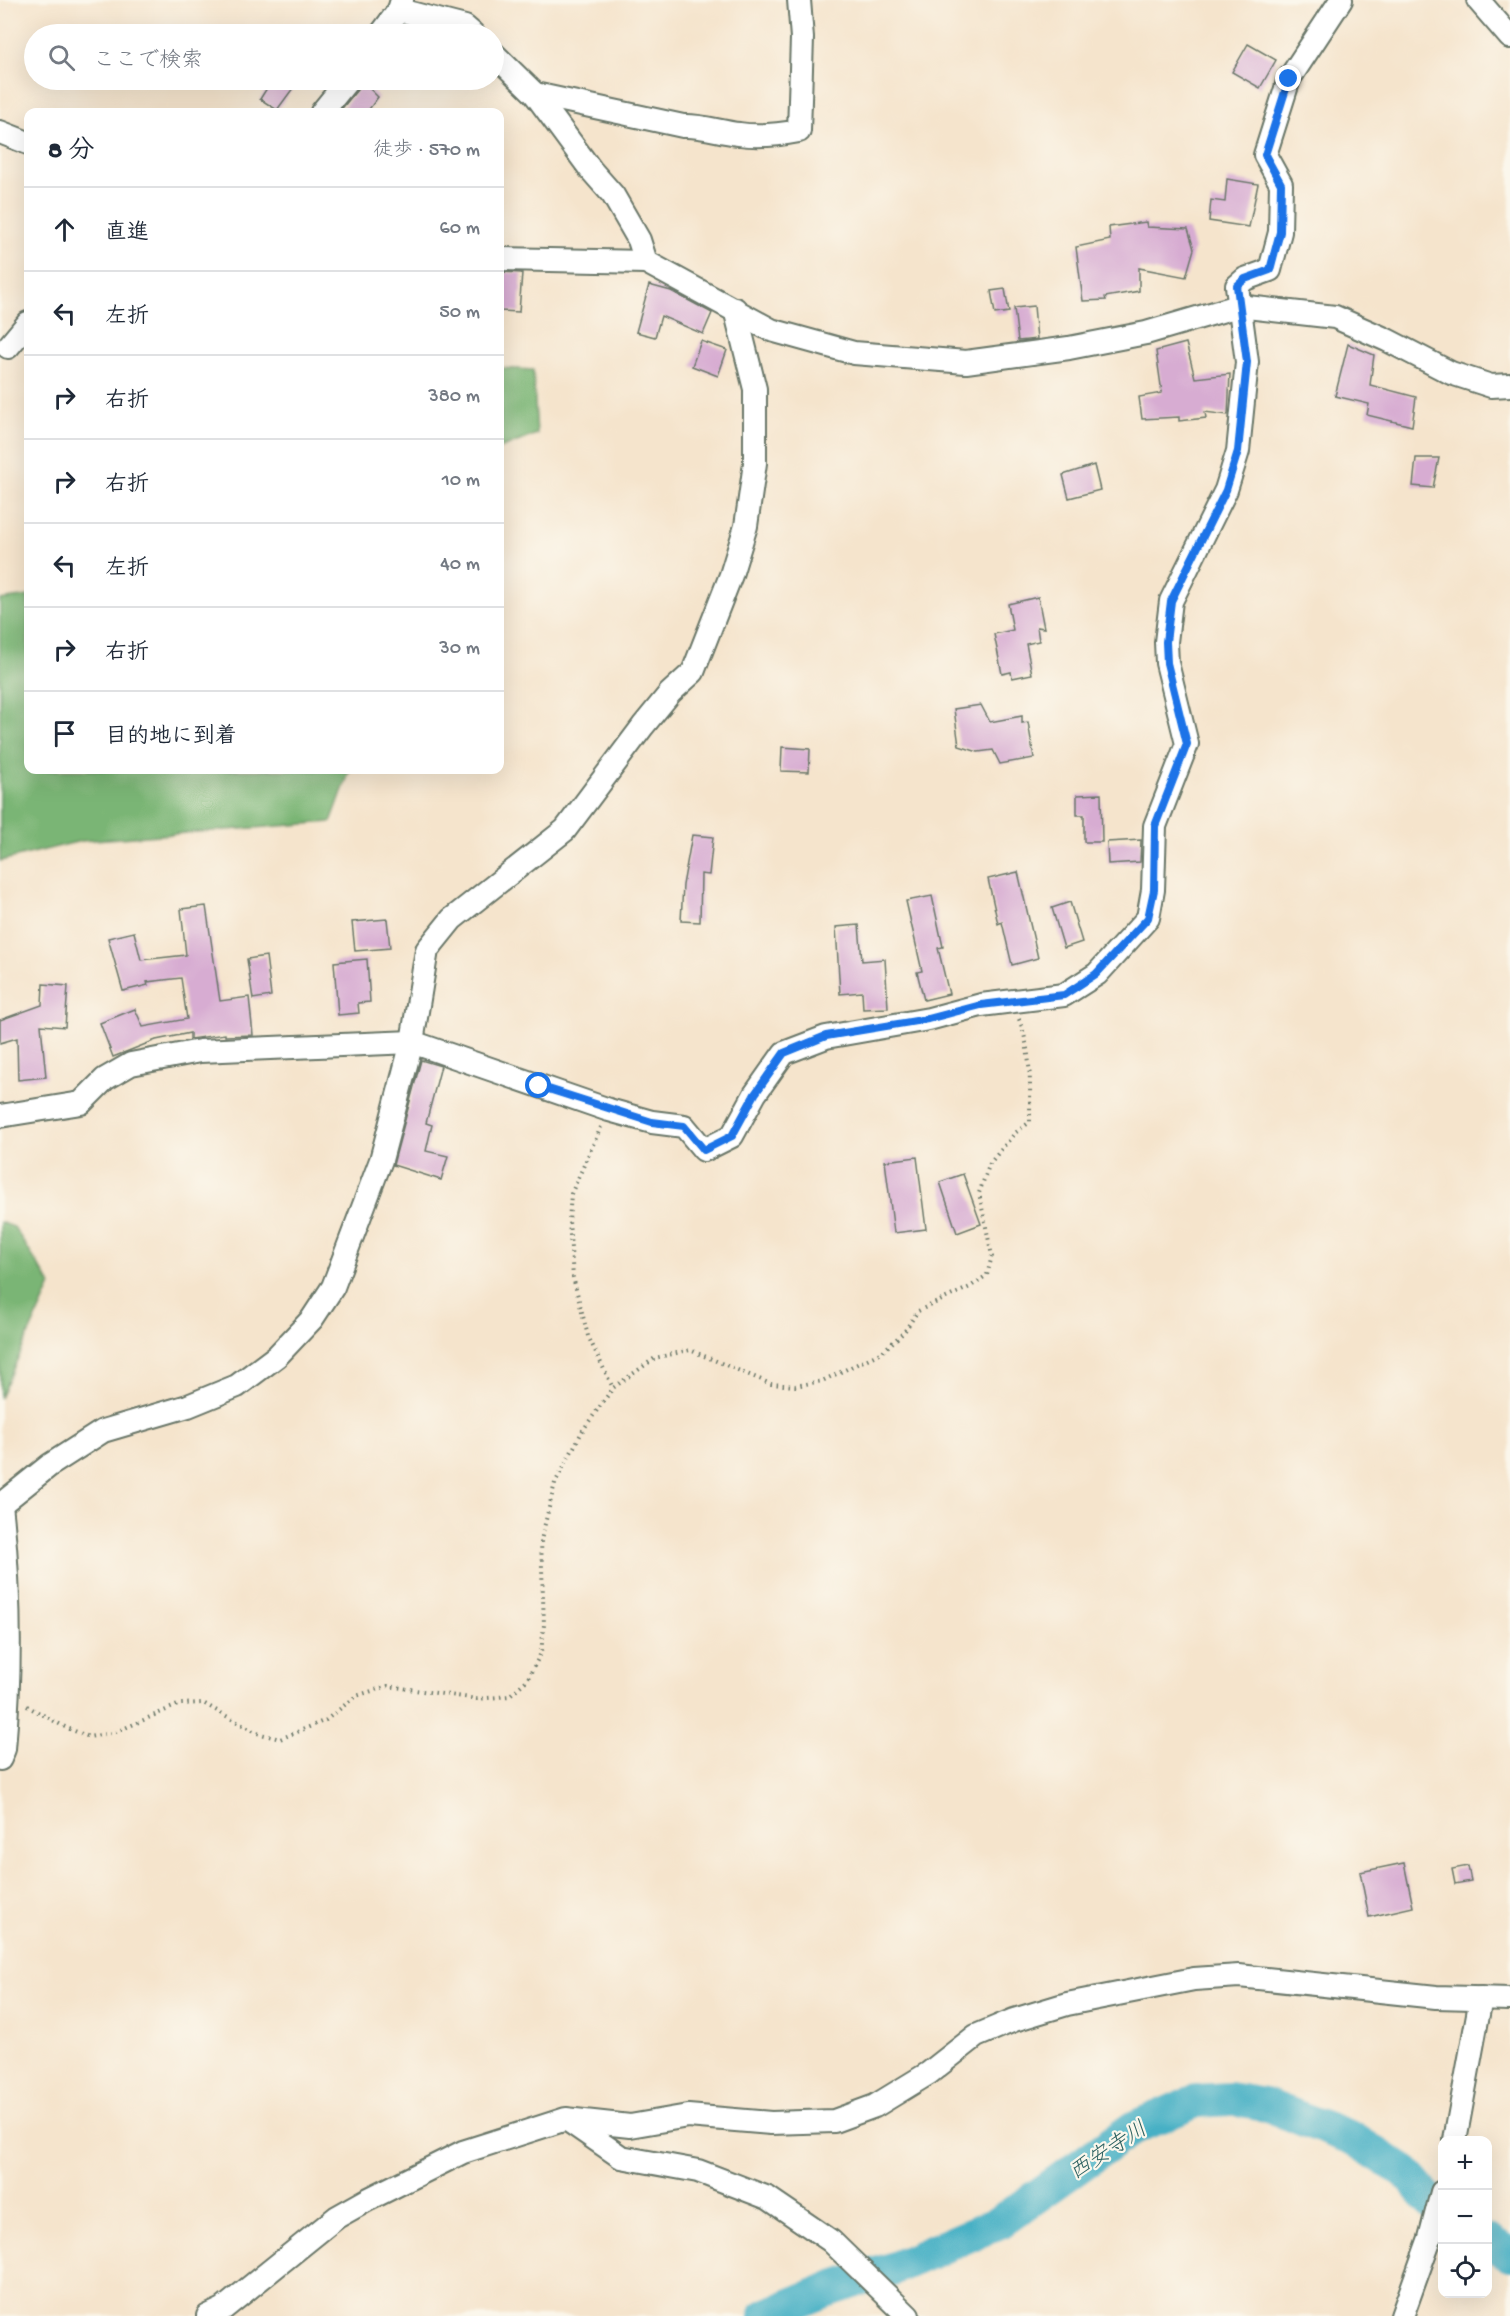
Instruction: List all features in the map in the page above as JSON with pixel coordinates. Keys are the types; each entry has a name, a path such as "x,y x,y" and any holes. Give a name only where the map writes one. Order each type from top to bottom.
{"street":[{"path":"535,94 683,126 697,126 739,134 774,136 799,131 802,38 799,0"},
{"path":"0,1116 81,1103 105,1079 131,1065 200,1051 412,1042 609,1110 652,1122 684,1126 704,1150 732,1136 755,1094 784,1053 826,1036 928,1019 981,1005 1064,995 1096,974 1148,918 1154,890 1155,826 1187,744 1167,663 1166,642 1171,601 1226,490 1238,451 1247,362 1237,286 1245,279 1270,270 1280,232 1281,184 1265,155 1289,79 1341,0"},
{"path":"1478,0 1510,36"},
{"path":"388,24 401,5 456,24"},
{"path":"504,64 535,94 613,195 639,240 646,262"},
{"path":"325,108 340,90"},
{"path":"0,132 24,141"},
{"path":"504,259 646,262 771,330 854,353 966,362 1069,348 1146,333 1238,306 1335,317 1387,340 1451,373 1491,386 1510,385"},
{"path":"0,1759 4,1749 8,1694 5,1542 0,1505 50,1465 103,1431 188,1406 237,1386 277,1356 312,1318 333,1287 381,1160 412,1042 427,950 452,919 565,830 670,693 693,672 731,574 746,526 755,463 755,389 735,309"},
{"path":"8,347 24,329"},
{"path":"208,2316 223,2308 337,2217 369,2199 463,2152 566,2119 630,2126 688,2116 771,2123 834,2121 875,2106 929,2073 976,2036 1014,2020 1067,2004 1194,1980 1239,1976 1371,1991 1510,2000"},
{"path":"1456,2136 1481,1998"},
{"path":"566,2119 621,2157 698,2170 768,2198 831,2241 908,2316"},
{"path":"1402,2316 1438,2210"}],"path":[{"path":"8,1694 64,1727 89,1737 116,1732 180,1704 203,1703 257,1733 280,1739 326,1720 356,1696 387,1686 477,1700 509,1696 527,1680 541,1653 544,1625 541,1540 555,1483 583,1430 613,1388 655,1358 690,1350 771,1384 795,1386 822,1381 882,1352 904,1332 918,1311 970,1287 987,1275 992,1256 979,1193 990,1163 1015,1133 1030,1122 1030,1077 1026,1035 1012,1002"},
{"path":"609,1110 571,1194 569,1221 573,1277 588,1336 613,1388"}],"green space":[{"path":"504,368 533,370 537,434 504,447"},
{"path":"24,597 24,774 349,774 331,822 81,841 0,861 0,600"},
{"path":"0,1222 14,1227 51,1285 0,1398"}],"building":[{"path":"1248,44 1276,60 1260,88 1232,72"},
{"path":"266,90 292,90 278,108 274,108 260,99"},
{"path":"357,90 371,90 378,97 370,108 342,108"},
{"path":"1227,179 1258,184 1249,227 1209,221 1211,200 1225,202"},
{"path":"1146,222 1147,227 1188,229 1194,249 1186,277 1139,268 1139,291 1105,297 1106,300 1083,301 1076,247 1110,240 1109,227"},
{"path":"504,272 522,273 519,312 504,311"},
{"path":"649,285 671,291 712,313 703,334 661,316 655,337 636,332"},
{"path":"1005,289 1009,312 995,314 991,291"},
{"path":"1034,306 1037,339 1018,341 1014,308"},
{"path":"701,341 727,350 718,376 692,366"},
{"path":"1186,343 1195,378 1230,374 1228,415 1205,412 1206,418 1179,421 1179,417 1142,419 1139,397 1162,393 1156,351"},
{"path":"1348,344 1374,355 1370,385 1416,397 1412,426 1367,415 1369,404 1335,396"},
{"path":"1416,458 1439,458 1433,488 1413,486"},
{"path":"1094,465 1100,490 1069,498 1063,475"},
{"path":"1038,597 1044,628 1037,627 1039,641 1026,644 1032,674 1012,678 1011,672 1002,674 994,634 1013,630 1008,604"},
{"path":"981,705 990,722 1022,716 1022,723 1028,722 1034,758 1000,764 993,750 978,752 959,746 954,709"},
{"path":"782,747 810,749 809,772 781,771"},
{"path":"1101,794 1102,842 1084,842 1084,815 1077,815 1077,795"},
{"path":"692,835 713,837 709,875 701,874 700,922 681,921 683,885"},
{"path":"1141,840 1140,862 1108,864 1107,842"},
{"path":"1018,872 1038,958 1012,965 1002,922 998,924 988,879"},
{"path":"932,896 943,947 938,948 949,994 924,1000 917,972 922,971 906,901"},
{"path":"1070,902 1082,942 1064,948 1052,908"},
{"path":"206,906 220,1001 249,997 253,1035 225,1036 225,1034 190,1039 190,1033 156,1040 113,1057 100,1023 135,1009 143,1027 187,1019 181,978 147,982 148,985 123,991 108,938 134,932 141,960 186,955 181,909"},
{"path":"387,919 390,948 355,951 352,922"},
{"path":"859,925 862,961 885,959 888,1008 863,1009 862,992 840,994 836,927"},
{"path":"266,956 271,996 253,999 247,959"},
{"path":"367,959 370,1002 358,1003 359,1013 338,1015 334,962"},
{"path":"43,984 68,986 65,1027 41,1025 46,1077 18,1080 17,1038 0,1043 0,1020 42,1005"},
{"path":"421,1060 441,1066 426,1123 432,1125 426,1151 448,1156 441,1180 393,1165"},
{"path":"917,1157 926,1229 894,1233 885,1161"},
{"path":"963,1174 981,1224 957,1233 940,1182"},
{"path":"1404,1863 1413,1907 1369,1917 1360,1872"},
{"path":"1468,1866 1471,1881 1455,1884 1452,1869"}],"waterway":[{"name":"西安寺川","path":"765,2316 825,2291 892,2269 1000,2222 1133,2128 1196,2101 1229,2099 1265,2105 1352,2138 1405,2172 1438,2209"},
{"name":"西安寺川","path":"1492,2244 1510,2255"}],"route":[{"path":"539,1086 652,1122 684,1126 704,1150 732,1136 755,1094 784,1053 826,1036 928,1019 981,1005 1064,995 1096,974 1148,918 1154,890 1155,826 1187,744 1167,663 1166,642 1171,601 1226,490 1238,451 1247,362 1237,286 1245,279 1270,270 1280,232 1281,184 1265,155 1289,79"}]}
